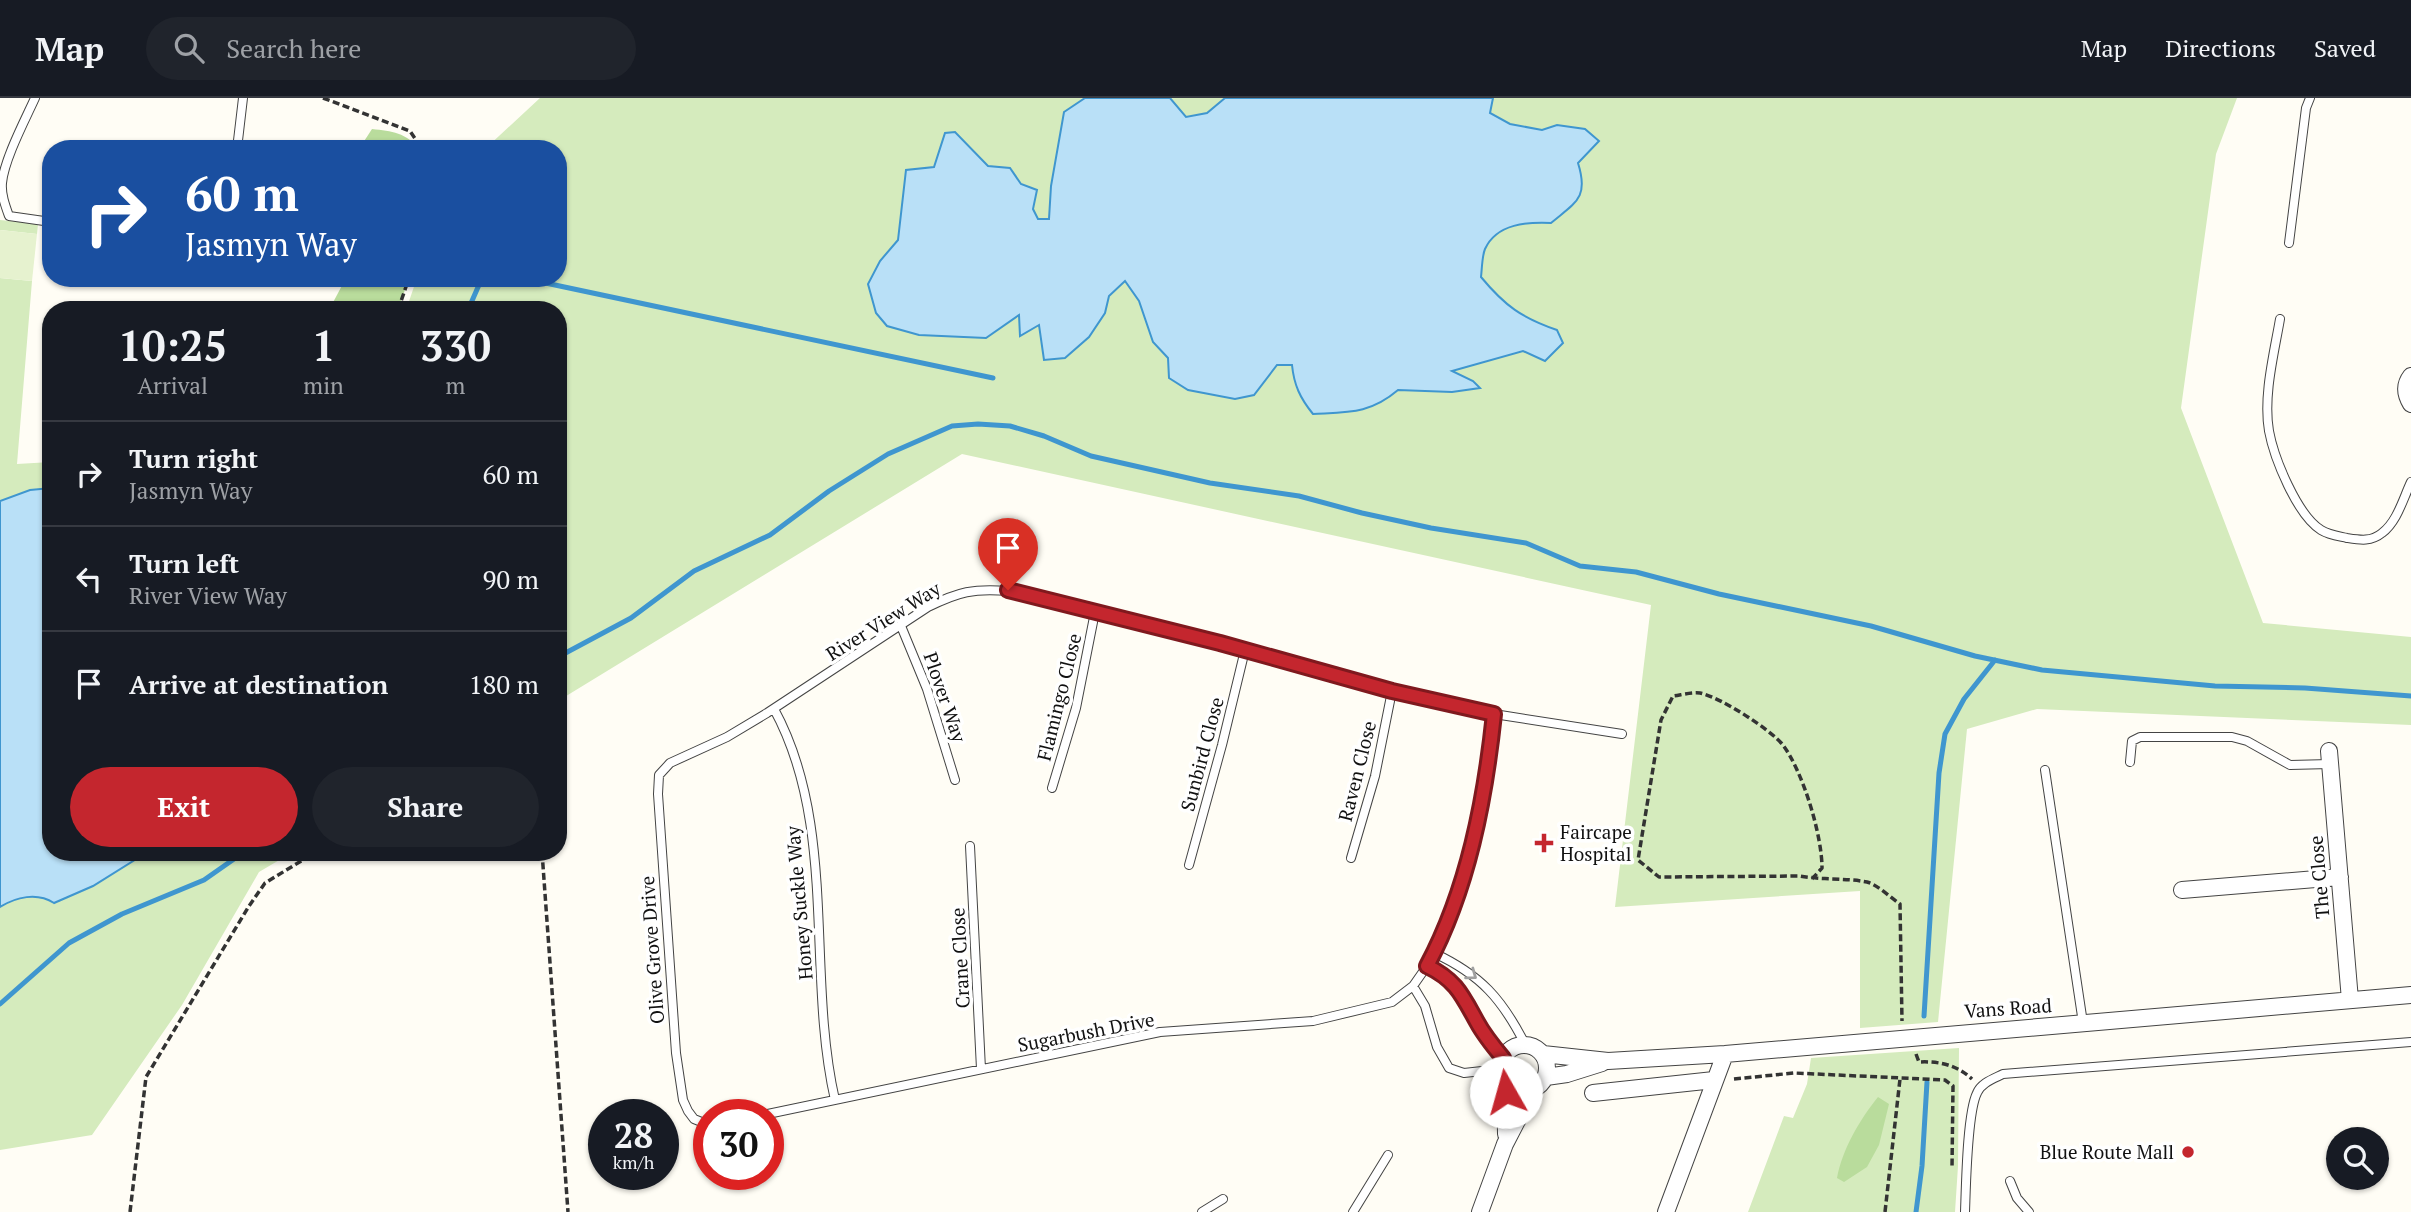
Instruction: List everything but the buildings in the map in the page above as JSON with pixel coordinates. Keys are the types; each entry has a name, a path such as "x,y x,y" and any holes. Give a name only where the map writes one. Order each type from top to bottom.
{"street":[{"path":"2411,376 2406,392 2411,404"},
{"name":"The Close","path":"2329,758 2350,1000"},
{"path":"2182,890 2340,877"},
{"name":"Vans Road","path":"1543,1054 1608,1061 1725,1054 2411,995"},
{"path":"1479,1212 1505,1144 1533,1090 1546,1077 1547,1065 1543,1054 1535,1047 1525,1044 1508,1051 1503,1070 1507,1108 1505,1144"},
{"path":"1666,1212 1725,1054"},
{"name":"Vans Road","path":"1546,1077 1567,1074 1608,1061"},
{"path":"1503,1070 1513,1089 1533,1090"},
{"path":"1593,1093 1714,1080"}],"lane":[{"path":"35,98 2,180 2,192 9,216 42,221"},
{"path":"238,140 243,98"},
{"path":"2289,243 2306,108 2310,98"},
{"path":"2280,319 2268,401 2269,428 2272,444 2286,477 2301,509 2311,522 2330,534 2362,541 2370,540 2380,535 2393,521 2411,482"},
{"name":"River View Way","path":"670,763 727,737 774,709 928,607 957,593 982,588 1008,590 1245,650 1392,691 1494,714 1622,734"},
{"name":"Flamingo Close","path":"1052,788 1076,708 1095,612"},
{"name":"Plover Way","path":"901,626 927,689 955,780"},
{"name":"Sunbird Close","path":"1189,865 1245,650"},
{"name":"Raven Close","path":"1351,858 1375,776 1392,691"},
{"name":"Honey Suckle Way","path":"774,709 796,758 808,820 816,890 827,1051 835,1100"},
{"path":"1427,966 1444,974 1454,984 1503,1070 1464,1073 1449,1068 1437,1047 1425,1006 1413,986 1434,953 1448,920 1474,839 1489,762 1494,714"},
{"path":"2130,762 2131,744 2136,738 2232,737 2247,741 2290,765 2329,758"},
{"name":"Olive Grove Drive","path":"670,763 663,768 657,784 676,1053 683,1100 693,1118"},
{"path":"2045,770 2083,1023"},
{"name":"Crane Close","path":"970,846 981,1069"},
{"path":"1434,953 1454,963 1486,986 1504,1006 1525,1044"},
{"name":"Sugarbush Drive","path":"784,1111 1160,1032 1313,1021 1392,1002 1413,986"},
{"path":"1965,1212 1972,1109 1977,1091 2003,1074 2411,1042"},
{"path":"1353,1212 1388,1155"},
{"path":"2010,1181 2017,1198 2029,1212"},
{"path":"1202,1212 1223,1199"}],"path":[{"path":"323,98 410,131 416,140"},
{"path":"1812,878 1822,868 1822,852 1807,792 1782,744 1735,708 1699,693 1673,696 1661,720 1639,860 1659,877 1775,876 1869,882 1900,905 1903,1037"},
{"path":"130,1212 146,1076 265,883 301,861"},
{"path":"543,861 568,1212"},
{"path":"1915,1051 1919,1062 1939,1061 1965,1072 1982,1087"},
{"path":"1714,1080 1794,1073 1945,1080 1953,1086 1952,1174"},
{"path":"1885,1212 1900,1079"}],"green space":[{"path":"540,98 2237,98 2216,154 2181,408 2263,623 2411,637 2411,725 2037,709 1967,729 1938,1022 1860,1028 1860,891 1615,907 1651,605 962,454 567,695 567,301 409,301 414,287 567,287 567,140 495,140"},
{"path":"372,129 398,134 410,140 365,140"},
{"path":"0,220 38,224 37,234 0,230"},
{"path":"0,230 37,234 32,281 0,278"},
{"path":"0,278 32,281 17,464 42,463 42,861 278,861 259,872 182,1005 92,1135 0,1150"},
{"path":"341,287 406,287 401,301 334,301"},
{"path":"1959,1048 1955,1212 1748,1212 1784,1116 1793,1118 1807,1084 1811,1058"},
{"path":"1878,1097 1889,1104 1879,1145 1867,1167 1844,1182 1837,1178 1847,1146"}],"water":[{"path":"1085,98 1170,98 1186,117 1207,113 1225,98 1493,98 1490,113 1510,124 1542,130 1557,125 1585,129 1599,141 1578,163 1582,184 1578,198 1551,223 1523,224 1497,234 1485,249 1482,263 1481,277 1498,296 1524,316 1557,330 1563,343 1545,361 1523,351 1452,371 1473,381 1480,388 1452,392 1398,390 1368,408 1313,414 1298,391 1292,365 1277,365 1254,395 1235,399 1188,390 1169,378 1168,358 1153,342 1139,301 1125,281 1109,296 1105,313 1089,337 1065,358 1044,360 1039,325 1020,336 1019,315 986,338 919,335 887,326 876,313 868,284 880,261 898,240 906,170 934,167 945,133 955,132 988,166 1010,168 1021,184 1037,190 1033,209 1038,219 1049,219 1051,186 1064,112"},
{"path":"42,489 42,861 133,861 93,886 54,903 27,897 0,907 0,501 30,490"}],"waterway":[{"path":"472,301 478,287"},
{"path":"564,287 993,378"},
{"path":"567,652 631,618 694,571 770,535 829,491 888,454 952,426 978,424 1010,426 1044,436 1091,456 1210,483 1299,496 1431,528 1526,543 1580,566 1636,572 1719,594 1871,626 1975,656 2042,670 2215,686 2305,688 2411,696"},
{"path":"1924,1016 1939,773 1945,734 1964,699 1995,660"},
{"path":"0,1004 69,943 122,914 204,880 231,861"},
{"path":"1916,1212 1922,1166 1927,1082"}],"place":[{"name":"Faircape Hospital","path":"1544,843"},
{"name":"Blue Route Mall","path":"2188,1152"}],"route":[{"path":"1008,590 1220,643 1392,691 1494,714 1483,800 1474,839 1439,942 1427,966 1444,974 1454,984 1486,1037 1503,1058 1500,1069 1506,1092"}]}
